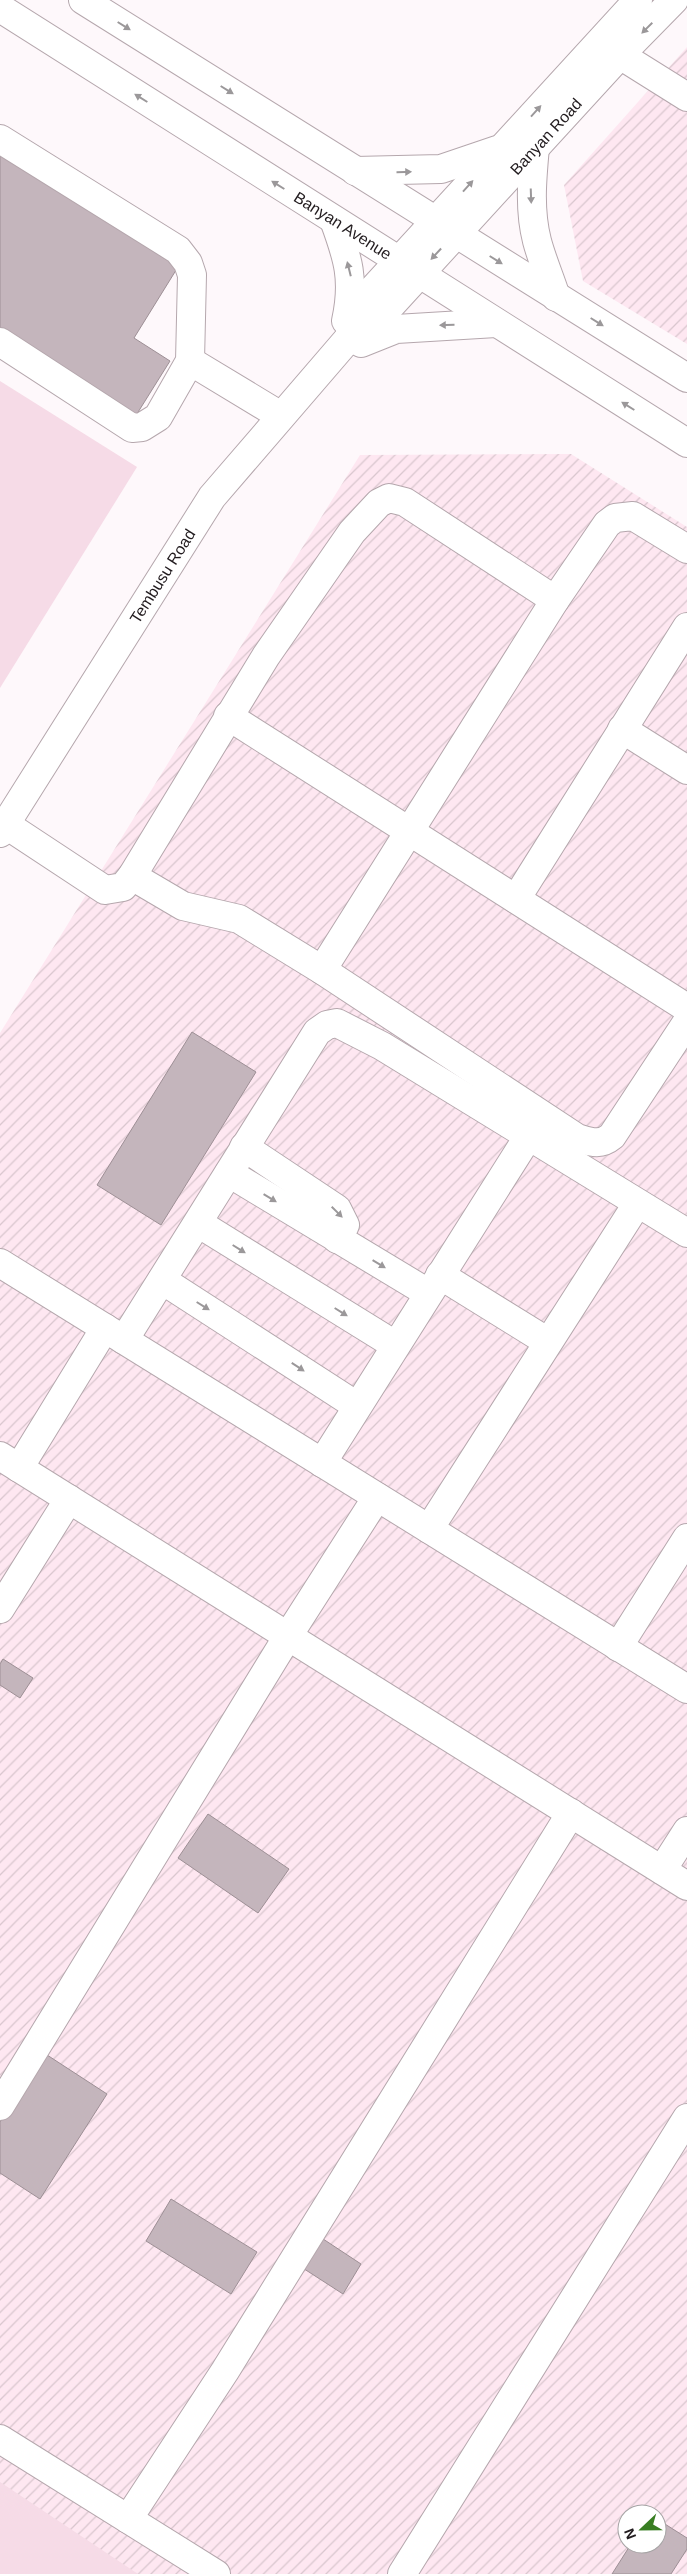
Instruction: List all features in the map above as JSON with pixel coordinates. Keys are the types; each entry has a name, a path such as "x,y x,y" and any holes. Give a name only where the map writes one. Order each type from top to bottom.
{"street":[{"path":"83,0 687,378"},
{"name":"Banyan Road","path":"445,228 503,147 638,0"},
{"name":"Banyan Road","path":"408,268 445,228 535,147 674,0"},
{"name":"Banyan Avenue","path":"2,15 334,220 687,443"},
{"path":"620,55 687,97"},
{"path":"0,139 178,250 188,263 192,275 190,361 158,417 142,428 132,428 0,342"},
{"path":"355,171 442,169 467,162 503,147"},
{"path":"535,147 531,186 532,213 537,241 556,297"},
{"path":"334,220 351,277 351,299 343,345 396,329 496,323"},
{"name":"Tembusu Road","path":"3,829 212,497 343,345 365,298 408,268"},
{"path":"190,361 281,416"},
{"path":"3,829 105,890 123,887 132,876 266,656 352,532 379,503 389,498 405,502 555,600"},
{"path":"322,970 555,600 606,524 615,518 633,516 687,549"},
{"path":"516,899 687,627"},
{"path":"228,716 687,1008"},
{"path":"622,728 687,770"},
{"path":"132,876 183,906 239,919 322,970 577,1138 592,1143 604,1143 612,1136 687,1022"},
{"path":"687,1233 382,1046 337,1022 327,1025 317,1032 162,1280 9,1462 687,1886"},
{"path":"322,1463 528,1137"},
{"path":"244,1147 337,1209 345,1225 337,1239"},
{"path":"229,1172 337,1239 434,1284 548,1342"},
{"path":"429,1529 637,1204"},
{"path":"198,1223 395,1345"},
{"path":"0,1264 687,1689"},
{"path":"162,1280 358,1406"},
{"path":"0,2106 288,1636 377,1497"},
{"path":"0,1609 69,1499"},
{"path":"618,1647 687,1538"},
{"path":"128,2519 225,2371 570,1813"},
{"path":"662,1870 687,1831"},
{"path":"402,2574 687,2118"},
{"path":"0,2439 216,2574"}],"shaded area":[{"path":"687,47 687,344 583,281 564,185"},
{"path":"0,381 137,467 0,688"},
{"path":"571,454 687,527 687,2574 116,2574 0,2497 0,1033 360,455"},
{"path":"0,2482 138,2574 0,2574"}],"building":[{"path":"0,153 178,267 134,338 170,361 135,417 0,331"},
{"path":"192,1032 256,1072 161,1225 97,1185"},
{"path":"3,1659 33,1678 20,1698 0,1685 0,1664"},
{"path":"208,1814 289,1869 258,1913 178,1858"},
{"path":"44,2053 107,2094 40,2199 0,2173 0,2122"},
{"path":"171,2199 257,2252 231,2294 146,2241"},
{"path":"314,2233 361,2264 343,2294 295,2263"},
{"path":"667,2525 687,2538 687,2549 671,2574 612,2574 625,2554 667,2554"}]}
